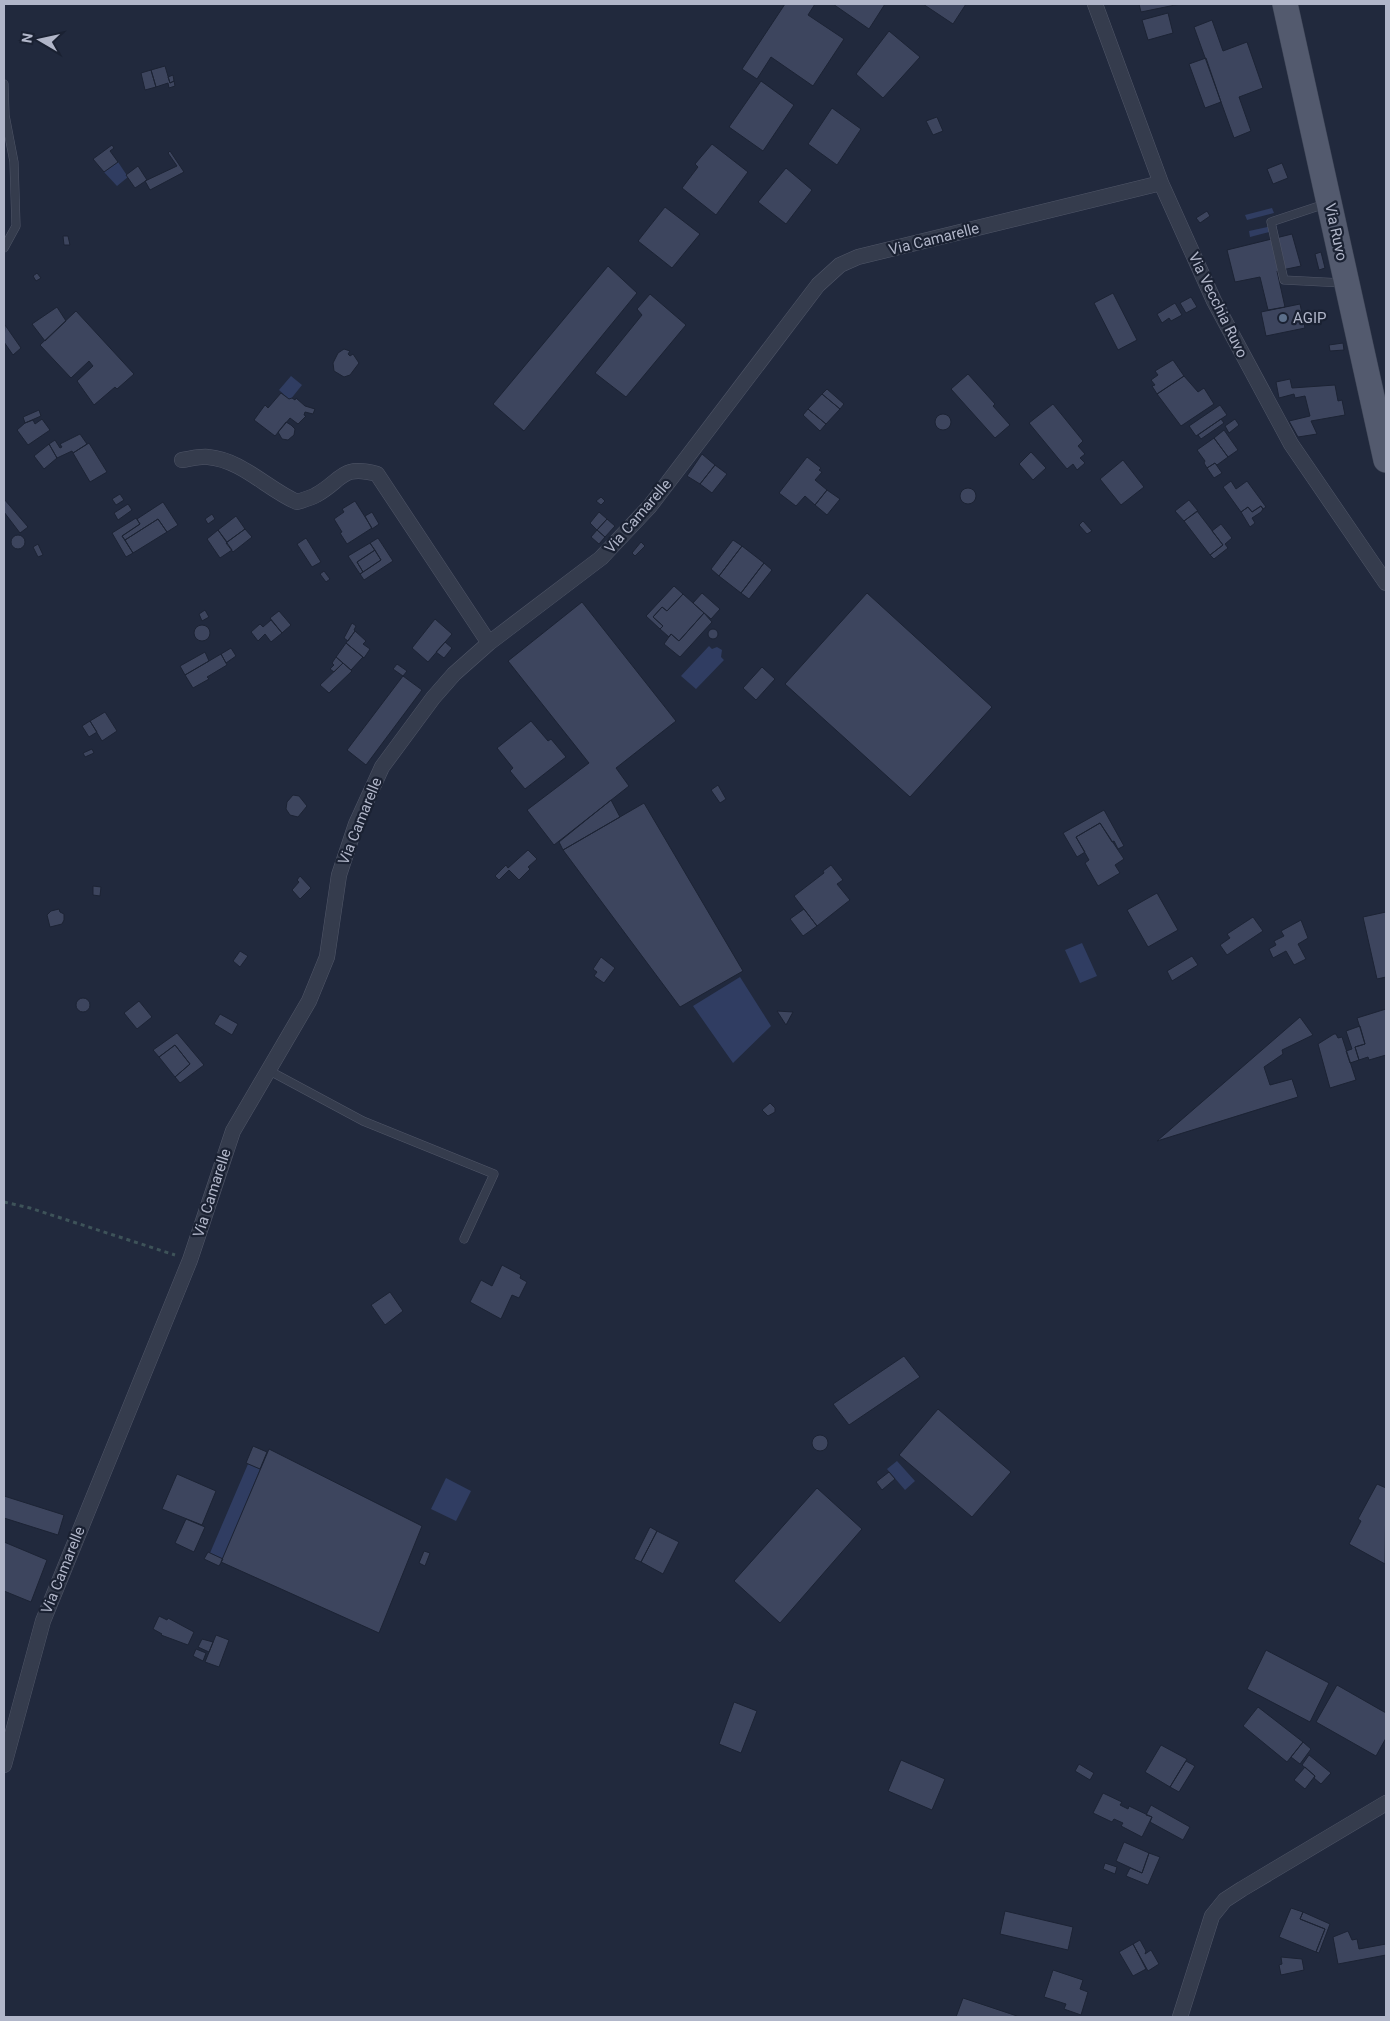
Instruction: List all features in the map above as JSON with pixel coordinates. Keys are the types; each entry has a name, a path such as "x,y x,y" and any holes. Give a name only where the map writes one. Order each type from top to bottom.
{"main road":[{"name":"Via Ruvo","path":"1285,4 1386,460"}],"street":[{"name":"Via Vecchia Ruvo","path":"1095,4 1161,183 1214,301 1291,444 1386,583"},
{"name":"Via Camarelle","path":"4,1765 43,1620 190,1260 233,1131 309,1001 327,957 338,875 356,824 382,767 433,698 454,674 489,643 601,558 650,506 818,285 840,265 858,258 1161,183"},
{"path":"182,460 208,457 230,463 265,482 282,496 297,502 316,495 342,475 361,469 377,474 489,643"},
{"path":"1180,2017 1212,1916 1218,1907 1242,1889 1386,1803"}],"lane":[{"path":"4,84 6,115 14,162 16,226 4,248"},
{"path":"1330,203 1271,222 1284,280 1346,283"},
{"path":"268,1070 363,1121 494,1174 464,1239"}],"path":[{"path":"4,1202 30,1208 190,1260"}],"water":[{"path":"118,162 128,177 117,186 104,172"},
{"path":"1272,208 1274,213 1247,220 1245,215"},
{"path":"1276,225 1277,230 1250,237 1249,231"},
{"path":"291,376 302,385 290,400 279,390"},
{"path":"709,646 712,649 717,647 722,650 721,657 724,660 696,689 681,676"},
{"path":"1082,943 1097,976 1080,983 1065,950"},
{"path":"740,977 771,1026 733,1063 693,1006"},
{"path":"897,1461 915,1481 905,1490 887,1469"},
{"path":"248,1464 260,1469 223,1559 210,1553"},
{"path":"446,1478 471,1491 456,1521 431,1509"}],"building":[{"path":"785,4 815,4 808,15 844,39 813,86 771,57 757,79 742,69"},
{"path":"833,4 885,4 869,29"},
{"path":"923,4 966,4 953,24"},
{"path":"1139,4 1180,4 1141,12"},
{"path":"1168,13 1173,33 1148,40 1142,20"},
{"path":"1212,20 1223,51 1247,42 1263,88 1239,97 1251,131 1234,138 1194,27"},
{"path":"889,31 920,57 883,98 856,74"},
{"path":"1206,58 1221,102 1205,108 1189,64"},
{"path":"165,66 170,83 174,81 175,86 169,88 168,83 156,87 151,70"},
{"path":"151,70 156,87 145,90 141,73"},
{"path":"173,75 174,81 170,83 168,77"},
{"path":"761,81 794,105 763,151 729,127"},
{"path":"832,108 861,129 837,165 808,144"},
{"path":"937,117 943,131 933,135 926,121"},
{"path":"712,144 748,172 716,215 682,188 698,167 695,164"},
{"path":"112,145 114,148 110,151 118,162 104,172 93,159"},
{"path":"170,151 184,172 150,190 145,181 177,166 168,153"},
{"path":"1282,163 1288,178 1273,184 1267,169"},
{"path":"138,166 147,180 135,188 126,175"},
{"path":"786,168 812,190 786,224 758,202"},
{"path":"665,207 700,234 672,268 638,241"},
{"path":"1207,211 1210,216 1200,223 1196,218"},
{"path":"1292,234 1301,266 1277,271 1285,307 1268,310 1260,277 1235,282 1227,250"},
{"path":"63,236 68,236 70,245 64,245"},
{"path":"1321,252 1325,268 1319,270 1315,254"},
{"path":"608,266 637,293 524,431 493,404"},
{"path":"37,273 41,278 36,281 33,276"},
{"path":"1113,293 1137,340 1118,350 1094,303"},
{"path":"650,294 686,325 626,397 595,373 642,315 637,309"},
{"path":"1191,297 1197,307 1186,313 1180,303"},
{"path":"1175,303 1182,315 1171,321 1169,318 1162,323 1157,314"},
{"path":"1300,304 1305,328 1266,336 1261,312"},
{"path":"57,307 66,321 45,341 32,324"},
{"path":"76,311 134,374 94,405 77,381 93,366 89,361 71,378 40,345"},
{"path":"5,325 21,348 13,355 4,342"},
{"path":"1343,343 1344,350 1330,351 1329,345"},
{"path":"344,349 350,351 348,354 350,356 353,354 359,363 350,375 344,377 334,371 333,363 338,353"},
{"path":"1173,360 1184,376 1157,394 1152,386 1155,385 1151,380 1158,375 1155,371"},
{"path":"968,374 995,404 993,406 1010,425 995,438 951,389"},
{"path":"1184,376 1198,392 1204,388 1214,404 1181,426 1157,394"},
{"path":"1290,379 1292,388 1335,385 1338,401 1342,400 1345,415 1311,421 1317,434 1298,437 1289,421 1310,416 1305,396 1295,398 1294,394 1279,398 1276,382"},
{"path":"827,389 844,404 840,409 822,394"},
{"path":"281,393 289,399 295,400 296,398 305,406 315,409 313,414 305,412 304,415 306,416 298,424 290,418 275,436 254,420 265,405 268,408"},
{"path":"822,394 840,409 826,424 808,409"},
{"path":"1053,404 1083,441 1078,446 1085,454 1080,458 1085,463 1077,470 1073,464 1067,469 1029,423"},
{"path":"1220,405 1227,415 1196,436 1189,426"},
{"path":"808,409 826,424 820,431 803,415"},
{"path":"39,410 41,416 25,423 23,417"},
{"path":"943,414 951,422 943,430 935,422"},
{"path":"42,419 50,430 28,445 17,430 25,423 33,420 35,424"},
{"path":"1221,419 1224,423 1201,439 1198,435"},
{"path":"1235,419 1239,425 1229,433 1225,426"},
{"path":"286,422 295,429 294,435 288,440 282,439 278,432"},
{"path":"1224,430 1238,450 1228,457 1214,438"},
{"path":"80,434 87,444 73,453 72,451 57,458 49,444 55,440 60,448 62,447 60,444"},
{"path":"1214,438 1228,457 1217,465 1215,463 1207,468 1204,463 1205,461 1197,450"},
{"path":"89,443 107,472 90,482 73,453"},
{"path":"49,444 57,458 44,469 34,456"},
{"path":"1031,452 1046,468 1033,480 1019,464"},
{"path":"702,454 715,465 700,484 687,476"},
{"path":"807,457 821,468 819,470 822,472 815,480 827,490 815,505 805,496 796,506 779,493"},
{"path":"1123,460 1144,487 1121,505 1100,479"},
{"path":"1215,463 1222,473 1214,478 1207,468"},
{"path":"715,465 727,474 712,493 700,484"},
{"path":"1231,481 1236,489 1247,481 1266,507 1263,509 1261,506 1252,512 1248,507 1241,512 1223,487"},
{"path":"965,488 971,488 976,493 974,502 965,504 960,499 960,493"},
{"path":"827,490 840,499 827,515 815,505"},
{"path":"120,494 124,500 116,505 112,499"},
{"path":"601,497 605,501 601,505 596,501"},
{"path":"4,499 28,527 20,533 4,512"},
{"path":"1189,500 1198,511 1184,521 1175,511"},
{"path":"355,501 372,528 347,544 334,519 344,512 342,509"},
{"path":"163,502 178,525 167,532 158,519 125,540 122,536 140,524 137,519"},
{"path":"128,504 132,510 118,520 114,513"},
{"path":"1261,506 1263,509 1252,518 1255,523 1250,527 1241,512 1248,507 1252,512"},
{"path":"1197,511 1223,545 1210,555 1184,521"},
{"path":"372,512 379,524 372,529 365,516"},
{"path":"599,512 607,519 597,530 590,523"},
{"path":"212,514 215,519 208,524 205,519"},
{"path":"236,516 245,529 227,542 218,530"},
{"path":"136,518 140,524 122,536 133,553 126,557 112,533"},
{"path":"158,519 167,532 133,553 125,540"},
{"path":"607,519 615,526 605,537 597,530"},
{"path":"1083,521 1092,531 1087,534 1079,525"},
{"path":"1221,524 1232,538 1225,544 1228,548 1214,559 1210,555 1223,545 1212,531"},
{"path":"245,529 252,537 233,552 226,543"},
{"path":"218,530 232,550 220,558 207,539"},
{"path":"597,530 605,537 599,544 591,537"},
{"path":"15,535 21,535 25,542 21,549 15,549 11,545 11,539"},
{"path":"306,538 321,562 312,567 297,544"},
{"path":"378,538 393,561 364,580 360,574 381,560 370,543"},
{"path":"733,540 742,546 719,576 711,569"},
{"path":"641,542 645,546 635,556 632,553"},
{"path":"370,543 375,550 357,562 363,572 360,574 348,556"},
{"path":"38,544 43,555 38,557 33,547"},
{"path":"742,546 764,563 741,593 719,576"},
{"path":"375,550 381,560 363,572 357,562"},
{"path":"764,563 772,570 749,599 741,593"},
{"path":"324,571 330,579 326,582 320,574"},
{"path":"674,586 683,594 667,611 662,607 653,617 663,626 660,629 646,616"},
{"path":"702,593 720,609 711,619 693,603"},
{"path":"867,593 992,707 910,797 785,684"},
{"path":"683,594 704,613 679,641 671,634 669,637 660,629 663,626 653,617 662,607 667,611"},
{"path":"582,602 676,721 616,768 629,786 554,845 527,810 589,763 508,661"},
{"path":"205,610 209,617 202,621 199,614"},
{"path":"279,611 291,625 282,633 270,618"},
{"path":"704,613 712,622 680,657 664,644 671,634 679,641"},
{"path":"435,619 452,634 428,662 412,648"},
{"path":"271,620 282,633 271,642 265,634 258,641 251,632 260,624 263,627"},
{"path":"352,623 356,626 355,631 348,641 344,638"},
{"path":"202,625 208,627 210,633 208,639 202,641 196,639 194,633 196,627"},
{"path":"711,629 715,629 718,634 717,638 711,639 708,636 708,632"},
{"path":"355,631 366,641 363,644 370,649 364,658 346,643"},
{"path":"445,642 452,648 444,658 436,652"},
{"path":"346,643 363,657 351,670 336,657"},
{"path":"231,648 236,656 226,663 221,654"},
{"path":"205,652 209,661 185,675 180,666"},
{"path":"221,654 227,665 207,677 209,679 193,688 185,675"},
{"path":"336,657 343,663 334,672 330,669 334,665 332,663"},
{"path":"343,663 352,671 329,693 320,685"},
{"path":"397,664 407,671 403,676 393,669"},
{"path":"762,667 775,679 756,700 743,688"},
{"path":"403,676 422,690 366,765 347,750"},
{"path":"105,712 117,731 102,741 90,721"},
{"path":"90,721 97,732 89,737 82,726"},
{"path":"531,721 548,741 551,739 566,757 525,789 510,771 513,768 497,748"},
{"path":"92,749 94,753 85,757 83,753"},
{"path":"718,785 726,799 720,803 711,790"},
{"path":"293,795 299,796 307,806 298,817 290,815 286,809 287,802"},
{"path":"611,800 620,817 563,850 559,842"},
{"path":"644,803 743,971 680,1007 563,850"},
{"path":"1104,810 1124,846 1118,849 1100,823 1076,837 1085,852 1077,857 1063,833"},
{"path":"1100,823 1124,859 1115,865 1120,873 1098,886 1085,863 1089,860 1076,837"},
{"path":"528,850 537,859 528,867 530,869 519,880 509,870 499,880 495,876 506,865 508,868"},
{"path":"831,865 843,880 837,884 850,900 817,926 794,896 824,873 823,871"},
{"path":"300,876 311,888 300,899 292,890 299,882 297,880"},
{"path":"93,886 101,887 100,896 93,895"},
{"path":"1157,893 1178,930 1148,947 1127,910"},
{"path":"59,909 64,914 62,924 50,927 47,915 51,911"},
{"path":"804,909 817,926 803,936 790,919"},
{"path":"1386,912 1386,977 1377,979 1363,917"},
{"path":"1253,917 1263,931 1227,955 1220,945 1230,938 1227,934"},
{"path":"1301,920 1308,938 1298,944 1306,959 1294,965 1286,951 1273,958 1269,949 1276,945 1274,941 1284,936 1281,931"},
{"path":"240,951 248,956 240,967 233,961"},
{"path":"1192,956 1198,965 1172,981 1167,971"},
{"path":"601,957 615,968 604,983 594,976 597,972 593,969"},
{"path":"83,998 88,1000 90,1005 88,1010 83,1012 78,1010 76,1005 78,1000"},
{"path":"139,1001 152,1017 137,1029 124,1013"},
{"path":"1386,1009 1386,1055 1369,1060 1368,1057 1359,1060 1355,1047 1365,1044 1357,1018"},
{"path":"777,1011 793,1012 786,1025"},
{"path":"220,1014 238,1024 232,1035 214,1024"},
{"path":"1300,1017 1313,1035 1282,1050 1283,1054 1264,1067 1270,1085 1292,1079 1298,1097 1157,1141"},
{"path":"1360,1026 1365,1044 1355,1047 1359,1060 1350,1063 1346,1051 1352,1049 1346,1031"},
{"path":"177,1033 204,1065 180,1083 175,1077 190,1064 175,1045 159,1057 153,1050"},
{"path":"1334,1034 1338,1038 1342,1037 1356,1080 1330,1088 1318,1044"},
{"path":"175,1045 190,1064 175,1077 159,1057"},
{"path":"770,1103 775,1108 775,1112 768,1116 762,1110"},
{"path":"502,1265 521,1275 520,1278 527,1282 519,1298 512,1295 501,1319 470,1302 481,1280 492,1286"},
{"path":"390,1292 403,1311 385,1325 371,1305"},
{"path":"904,1356 920,1377 849,1425 833,1404"},
{"path":"938,1409 1011,1472 972,1517 899,1455"},
{"path":"817,1435 823,1435 828,1440 826,1449 817,1451 812,1446 812,1440"},
{"path":"253,1446 267,1452 260,1469 246,1463"},
{"path":"269,1449 422,1526 379,1633 221,1562"},
{"path":"889,1472 895,1479 882,1490 876,1482"},
{"path":"177,1474 216,1491 202,1525 162,1509"},
{"path":"1377,1484 1386,1488 1385,1564 1349,1544 1361,1521 1358,1519"},
{"path":"817,1488 862,1529 780,1623 734,1581"},
{"path":"4,1496 64,1515 58,1535 4,1518"},
{"path":"186,1519 205,1527 194,1552 175,1543"},
{"path":"650,1527 657,1531 641,1562 634,1559"},
{"path":"657,1531 679,1542 663,1574 641,1562"},
{"path":"4,1542 47,1560 31,1602 4,1591"},
{"path":"424,1551 430,1553 425,1566 419,1563"},
{"path":"208,1552 223,1559 219,1566 204,1559"},
{"path":"159,1616 167,1620 168,1618 194,1632 188,1645 161,1635 153,1629"},
{"path":"216,1635 229,1640 219,1667 205,1662"},
{"path":"202,1639 213,1642 209,1652 198,1647"},
{"path":"196,1649 206,1653 203,1661 193,1656"},
{"path":"1266,1650 1329,1683 1310,1722 1247,1689"},
{"path":"1337,1685 1386,1713 1386,1738 1376,1756 1316,1722"},
{"path":"734,1702 757,1711 741,1753 719,1744"},
{"path":"1258,1707 1303,1742 1287,1762 1243,1726"},
{"path":"1303,1742 1311,1749 1300,1764 1291,1757"},
{"path":"1161,1745 1187,1759 1170,1787 1145,1772"},
{"path":"1309,1755 1331,1773 1321,1784 1302,1765"},
{"path":"901,1760 945,1779 932,1810 888,1791"},
{"path":"1186,1761 1195,1766 1179,1792 1170,1787"},
{"path":"1079,1764 1094,1773 1090,1780 1075,1771"},
{"path":"1305,1767 1315,1776 1305,1789 1294,1780"},
{"path":"1103,1793 1122,1802 1120,1805 1128,1809 1129,1806 1152,1817 1142,1837 1121,1826 1123,1823 1114,1819 1112,1822 1093,1813"},
{"path":"1151,1805 1190,1827 1183,1840 1150,1822 1152,1817 1146,1815"},
{"path":"1124,1842 1149,1853 1142,1873 1116,1861"},
{"path":"1149,1853 1160,1857 1148,1885 1126,1876 1130,1868 1142,1873"},
{"path":"1105,1863 1117,1867 1115,1874 1103,1869"},
{"path":"1291,1908 1303,1912 1300,1919 1325,1929 1316,1952 1279,1937"},
{"path":"1005,1911 1073,1927 1068,1950 1000,1934"},
{"path":"1303,1912 1330,1924 1319,1953 1316,1952 1325,1929 1300,1919"},
{"path":"1348,1931 1352,1940 1357,1939 1359,1949 1386,1944 1386,1955 1338,1964 1333,1937"},
{"path":"1140,1940 1146,1951 1145,1954 1151,1950 1159,1964 1148,1971 1133,1944"},
{"path":"1133,1944 1146,1969 1133,1976 1119,1952"},
{"path":"1281,1957 1302,1959 1304,1970 1281,1975 1279,1965 1282,1964"},
{"path":"1053,1970 1083,1980 1080,1989 1088,1992 1081,2015 1064,2009 1066,2004 1044,1997"},
{"path":"963,1998 1017,2016 956,2017"}],"place":[{"name":"AGIP","path":"1283,318"}]}
